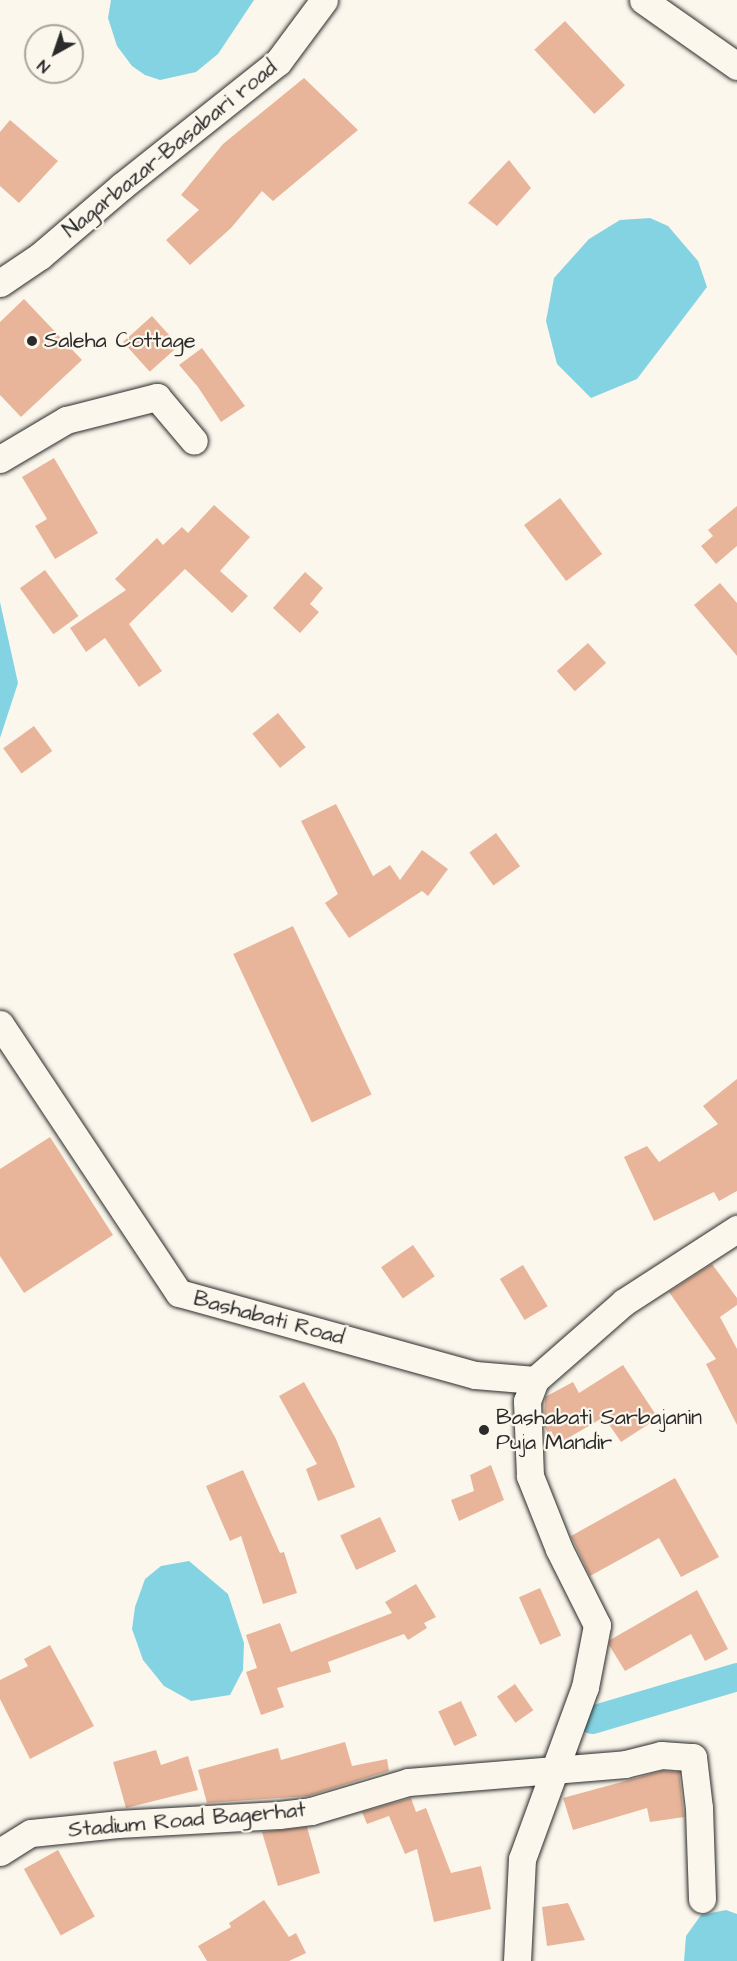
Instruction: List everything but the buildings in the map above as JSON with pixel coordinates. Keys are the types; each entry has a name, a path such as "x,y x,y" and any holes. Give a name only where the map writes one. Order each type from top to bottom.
{"street":[{"name":"Nagarbazar-Basabari road","path":"0,283 40,256 122,186 278,62 324,0"},
{"path":"643,0 737,66"},
{"path":"0,459 66,420 157,397 194,441"},
{"name":"Bashabati Road","path":"0,1024 178,1293 475,1375 535,1380"},
{"path":"517,1961 522,1859 585,1687 597,1625 559,1549 530,1476 527,1401 535,1380 624,1302 737,1229"},
{"name":"Stadium Road Bagerhat","path":"0,1852 31,1833 118,1824 279,1815 311,1811 408,1782 626,1764 660,1755 693,1758 699,1808 702,1899"}],"water":[{"path":"111,0 254,0 218,54 196,72 160,80 145,75 132,66 117,46 108,18"},
{"path":"650,218 668,226 698,261 707,287 637,379 591,398 557,364 546,321 554,278 589,239 620,220"},
{"path":"0,602 18,683 0,738"},
{"path":"189,1561 228,1594 244,1643 243,1670 230,1695 191,1701 164,1686 143,1660 132,1629 135,1607 145,1579 161,1566"},
{"path":"726,1910 737,1914 737,1961 684,1961 686,1936 701,1915"}],"waterway":[{"path":"592,1720 737,1677"}],"place":[{"name":"Saleha Cottage","path":"32,341"},
{"name":"Bashabati Sarbajanin Puja Mandir","path":"484,1430"}]}
